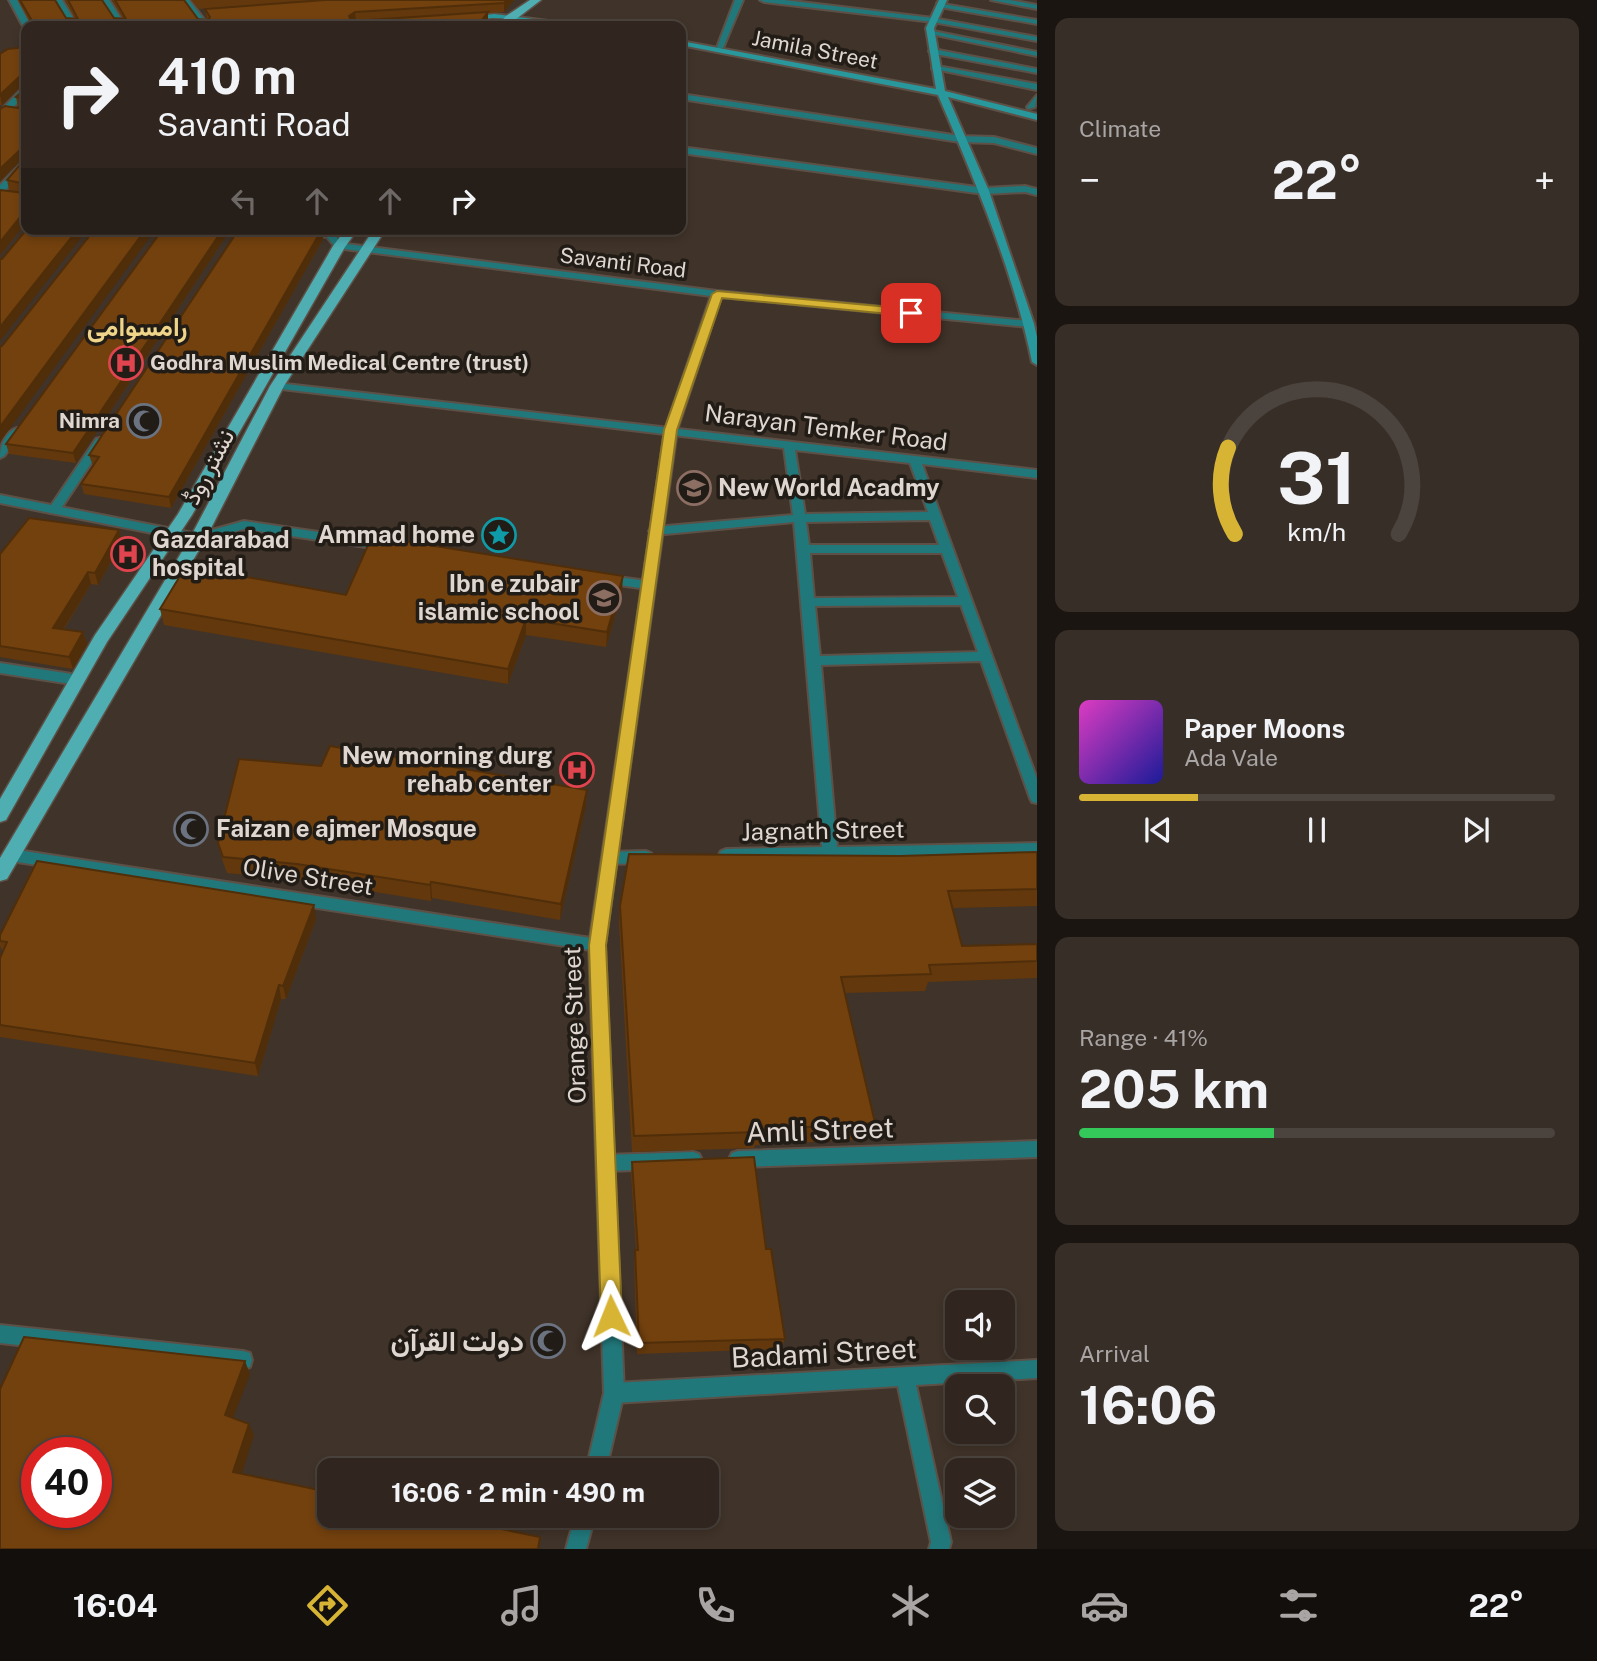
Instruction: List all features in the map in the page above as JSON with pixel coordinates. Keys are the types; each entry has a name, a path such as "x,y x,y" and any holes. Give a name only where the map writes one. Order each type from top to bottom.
{"main road":[{"path":"524,19 536,0"},
{"path":"941,3 931,32 940,90 984,191 1029,324 1037,362"},
{"path":"455,19 494,16 503,21"},
{"name":"Jamila Street","path":"686,44 1034,108"},
{"name":"Jamila Street","path":"940,90 1037,117"},
{"name":"نشتر روڈ","path":"0,815 101,639 172,534 347,235"},
{"name":"نشتر روڈ","path":"0,874 198,538 277,386 376,235"}],"street":[{"path":"13,0 24,21"},
{"path":"58,0 71,21"},
{"path":"105,0 119,21"},
{"path":"185,0 201,21"},
{"path":"719,48 739,0"},
{"path":"764,0 933,20 1037,39"},
{"path":"995,0 1037,7"},
{"path":"941,3 1037,22"},
{"path":"196,14 210,13"},
{"path":"931,32 1037,54"},
{"path":"933,51 1037,71"},
{"path":"935,66 1037,87"},
{"path":"2,112 21,95"},
{"path":"686,97 960,139 994,140 1037,151"},
{"path":"1034,108 1037,98"},
{"path":"2,112 16,112"},
{"path":"686,151 984,191 1025,189 1037,192"},
{"path":"13,196 0,193 21,168"},
{"name":"Savanti Road","path":"330,235 339,246 717,294 1029,324"},
{"name":"Orange Street","path":"599,1458 614,1392 597,945 671,430 717,294"},
{"name":"Narayan Temker Road","path":"277,386 1037,474"},
{"path":"0,454 25,420"},
{"path":"54,510 106,432"},
{"path":"789,445 804,549 830,853"},
{"path":"915,461 1037,798"},
{"path":"0,499 198,538 244,525 405,549"},
{"path":"655,531 800,518 935,516"},
{"path":"804,549 947,549"},
{"path":"593,577 647,585"},
{"path":"809,602 966,601"},
{"path":"814,661 986,656"},
{"path":"0,668 78,680"},
{"name":"Jagnath Street","path":"706,856 1037,849"},
{"name":"Olive Street","path":"11,855 597,945"},
{"path":"609,858 664,857"},
{"name":"Amli Street","path":"606,1163 1037,1149"},
{"path":"0,1334 243,1360"},
{"path":"16,1359 26,1336"},
{"name":"Badami Street","path":"614,1392 1037,1369"},
{"path":"905,1376 941,1542 939,1549"},
{"path":"576,1549 581,1528"}],"building":[{"path":"20,0 55,0 66,18 78,19 68,0 102,0 114,18 126,19 115,0 184,0 198,19 208,20 210,17 205,9 325,0 506,0 504,3 355,12 349,16 351,20 369,20 488,12 481,21 32,21"},
{"path":"21,48 21,77 0,95 0,54 8,49"},
{"path":"5,106 21,108 21,149 0,169 0,109"},
{"path":"21,164 21,183 7,180"},
{"path":"0,190 21,193 21,216 0,242"},
{"path":"22,235 73,235 0,327 2,259"},
{"path":"90,235 142,235 0,427 2,346"},
{"path":"159,235 219,235 73,453 6,444"},
{"path":"235,235 319,235 169,497 81,484 99,457 89,455"},
{"path":"29,518 119,530 95,573 88,572 53,628 83,632 69,657 0,646 0,554"},
{"path":"372,536 623,576 607,632 526,619 508,669 160,609 186,566 346,595"},
{"path":"330,746 587,790 561,904 431,882 430,885 297,864 223,857 218,843 239,759 321,766"},
{"path":"1037,852 1037,889 948,891 962,946 1037,944 1037,961 929,965 931,974 841,977 875,1123 758,1132 634,1136 620,906 629,854 900,856"},
{"path":"37,861 314,905 283,986 279,985 255,1063 0,1025 0,958 7,942 0,941 0,935"},
{"path":"754,1157 766,1249 771,1249 785,1339 639,1343 635,1250 638,1250 632,1162"},
{"path":"24,1337 245,1361 225,1415 249,1424 233,1472 317,1490 317,1528 496,1528 540,1537 538,1549 0,1549 0,1389"}],"place":[{"name":"Godhra Muslim Medical Centre (trust)","path":"126,363"},
{"name":"Nimra","path":"144,421"},
{"name":"New World Acadmy","path":"694,488"},
{"name":"Ammad home","path":"499,535"},
{"name":"Gazdarabad hospital","path":"128,554"},
{"name":"Ibn e zubair islamic school","path":"604,598"},
{"name":"New morning durg rehab center","path":"577,770"},
{"name":"Faizan e ajmer Mosque","path":"191,829"},
{"name":"دولت القرآن","path":"548,1341"}],"district":[{"name":"رامسوامی","path":"137,327"}],"route":[{"path":"611,1316 597,945 671,430 717,294 911,313"}]}
